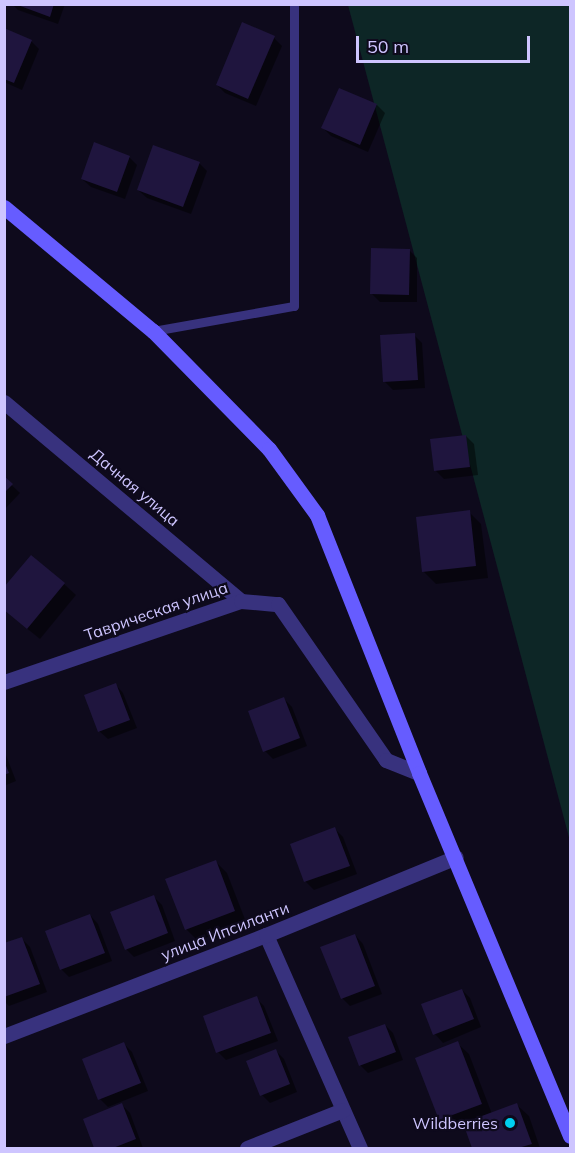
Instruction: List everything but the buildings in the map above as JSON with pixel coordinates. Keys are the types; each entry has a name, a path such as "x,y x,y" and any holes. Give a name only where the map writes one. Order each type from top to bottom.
{"main road":[{"path":"4,207 153,331 269,449 317,515 419,773 456,857 570,1136"}],"street":[{"name":"Дачная улица","path":"4,402 241,600"},
{"name":"Таврическая улица","path":"4,682 241,600 278,604 386,760 419,773"},
{"name":"улица Ипсиланти","path":"4,1036 266,935 456,857"},
{"path":"266,935 360,1149"},
{"path":"247,1149 343,1110"}],"lane":[{"path":"153,331 294,306 294,4"}],"green space":[{"path":"348,5 570,5 570,841"}],"place":[{"name":"Wildberries","path":"510,1123"}]}
